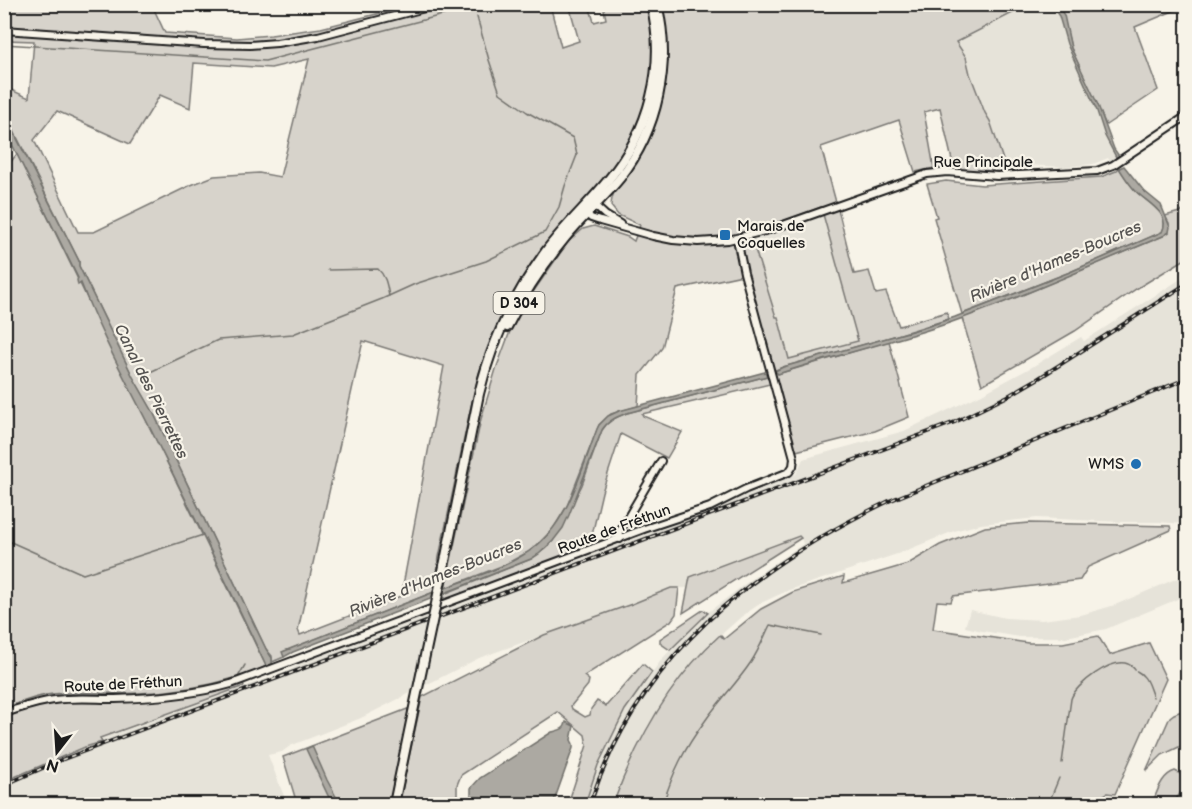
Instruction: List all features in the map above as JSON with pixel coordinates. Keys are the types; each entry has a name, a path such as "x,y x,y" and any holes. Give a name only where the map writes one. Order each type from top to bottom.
{"main road":[{"name":"D 304","path":"394,804 484,372 512,305 529,276 547,249 592,203 625,157 638,133 649,106 656,70 658,43 651,4"},
{"name":"D 304","path":"592,203 614,186 633,159 655,108 663,54 657,4"}],"street":[{"path":"4,30 216,45 250,45 318,36 440,4"},
{"name":"Rue Principale","path":"640,232 688,242 716,242 769,230 932,173 997,176 1097,171 1113,165 1188,115"},
{"path":"592,203 615,221 640,232"},
{"path":"584,212 600,221 640,232"},
{"name":"Route de Fréthun","path":"4,713 54,700 179,695 217,688 620,538 710,507 746,489 786,474 794,466 794,456 744,273 737,239"},
{"path":"620,538 618,534 662,461"}],"shaded area":[{"path":"5,5 152,5 165,33 237,38 321,28 412,5 550,5 561,47 579,41 569,5 589,5 594,22 606,19 603,5 647,5 653,38 653,67 649,91 630,141 619,161 551,238 519,285 503,315 479,373 439,557 434,592 283,652 284,657 272,662 272,656 266,649 152,410 133,377 79,266 79,261 5,113 5,91 9,89 29,98 34,41 5,40","holes":["309,59 280,177 259,173 214,176 94,232 78,232 34,140 57,111 130,144 160,95 190,108 194,63 271,68","363,341 444,366 401,596 300,635 298,630"]},
{"path":"660,5 1028,5 956,42 966,57 970,74 990,121 1004,163 999,164 1002,172 954,169 940,108 924,112 934,168 915,172 899,120 821,147 854,274 869,271 876,294 886,292 899,326 947,312 949,319 775,370 778,374 889,341 909,417 875,431 796,451 747,274 677,289 662,348 640,375 638,406 611,414 599,425 567,506 553,529 528,552 504,565 445,588 481,419 512,326 568,242 583,229 594,226 634,241 640,225 618,215 611,206 614,193 643,149 660,105 665,74 666,36","holes":["821,207 858,341 789,359 778,317 776,317 749,230 778,223"]},
{"path":"1028,5 1039,5 1047,11 1055,10 1059,16 1067,44 1116,157 1110,161 1108,158 1093,164 1066,167 1024,165 1002,172 999,164 1004,162 990,121 970,74 966,57 956,42"},
{"path":"1051,5 1057,5 1064,15 1071,48 1119,156 1116,157 1105,136 1097,111 1067,44 1059,16"},
{"path":"1057,5 1187,5 1187,11 1185,6 1135,27 1158,90 1106,125 1071,48 1063,15"},
{"path":"4,113 79,261 79,266 133,377 152,410 272,658 272,664 266,666 197,522 106,342 81,283 78,285 78,278 5,130"},
{"path":"17,154 266,666 242,678 244,686 100,738 102,742 5,781 5,710 9,708 5,705 4,170"},
{"path":"1124,166 1144,191 1161,205 1170,227 1169,232 1163,236 952,322 778,374 775,371 955,317 1070,272 1162,232 1164,220 1162,215 1131,186 1119,168"},
{"path":"1119,168 1134,189 1162,215 1164,226 1162,232 1070,272 962,314 934,218 937,217 927,184 946,181 982,185 1101,177"},
{"path":"821,207 858,341 789,359 778,317 776,318 749,230 778,223"},
{"path":"1187,210 1187,258 1136,289 1075,331 982,385 962,318 1163,236 1169,232 1169,223 1165,216"},
{"path":"1187,275 1187,531 1184,524 1159,522 1037,518 981,524 954,531 900,553 789,590 761,603 741,617 705,649 680,679 647,727 613,804 585,804 598,765 625,710 662,659 702,617 754,577 803,544 801,538 690,577 687,588 671,588 479,658 361,718 290,746 282,752 268,755 287,804 5,804 5,774 284,673 302,663 703,513 796,474 803,459 904,431 982,394 1081,337 1084,341"},
{"path":"765,372 767,376 627,413 610,421 602,430 563,528 553,541 531,559 442,594 443,589 498,568 528,552 542,541 563,513 572,496 597,429 608,416 619,411"},
{"path":"767,376 770,384 642,414 682,432 667,458 621,434 602,492 589,548 444,601 444,594 531,559 553,541 582,485 602,430 610,421 627,413"},
{"path":"1029,523 1170,526 1171,530 1088,567 1080,580 953,596 951,602 937,601 933,629 1028,643 1063,643 1098,636 1110,655 1149,643 1166,679 1115,794 1107,793 1091,804 613,804 632,758 656,713 685,672 720,635 724,639 761,609 793,592 844,576 843,583 908,564 940,545 985,527"},
{"path":"799,536 801,538 683,613 690,577"},
{"path":"1187,574 1187,595 1106,629 1066,637 1020,637 965,627 970,610 1005,618 1042,620 1081,615 1115,605"},
{"path":"671,588 679,588 676,614 671,621 584,676 589,680 588,685 571,706 585,717 590,715 597,701 606,706 643,664 652,672 625,710 598,765 585,804 568,804 587,745 585,735 558,712 461,775 457,785 457,804 399,804 422,697 544,635"},
{"path":"434,592 433,598 284,657 282,652"},
{"path":"703,610 708,613 670,650 660,643 660,639"},
{"path":"410,708 391,804 297,804 283,757"},
{"path":"1187,709 1187,742 1162,755 1146,771 1170,717"},
{"path":"566,722 574,726 571,740 573,748 553,804 471,804 471,788 480,778 552,732 563,728"},
{"path":"312,746 340,804 332,804 306,749"},
{"path":"1175,771 1180,774 1184,782 1179,796 1172,804 1152,804 1163,780"}],"waterway":[{"path":"4,44 265,61 485,4"},
{"name":"Canal des Pierrettes","path":"148,373 218,340 293,334 415,284 486,261 545,232 559,207 577,155 573,138 527,112 500,93 477,17"},
{"path":"328,270 378,269 387,285 389,296"},
{"path":"4,539 83,574 203,535"},
{"path":"663,804 685,751 710,714 751,662 770,625 821,635"},
{"path":"1062,763 1071,699 1079,687 1095,674 1113,665 1129,664 1145,678 1153,697"},
{"path":"6,707 41,696 57,694 151,692 201,686 238,677 245,665"},
{"path":"126,702 174,699"},
{"path":"69,702 115,702"},
{"path":"4,717 29,708"},
{"path":"1041,804 1050,800 1059,778"}],"railway":[{"path":"4,785 61,760 955,422 1039,378 1188,283"},
{"path":"590,804 611,751 638,704 670,661 706,622 747,587 791,556 889,501 1188,378"}],"place":[{"name":"Marais de Coquelles","path":"725,235"},
{"name":"WMS","path":"1136,464"}],"water label":[{"name":"Rivière d'Hames-Boucres","path":"1055,261"},
{"name":"Rivière d'Hames-Boucres","path":"435,577"}]}
